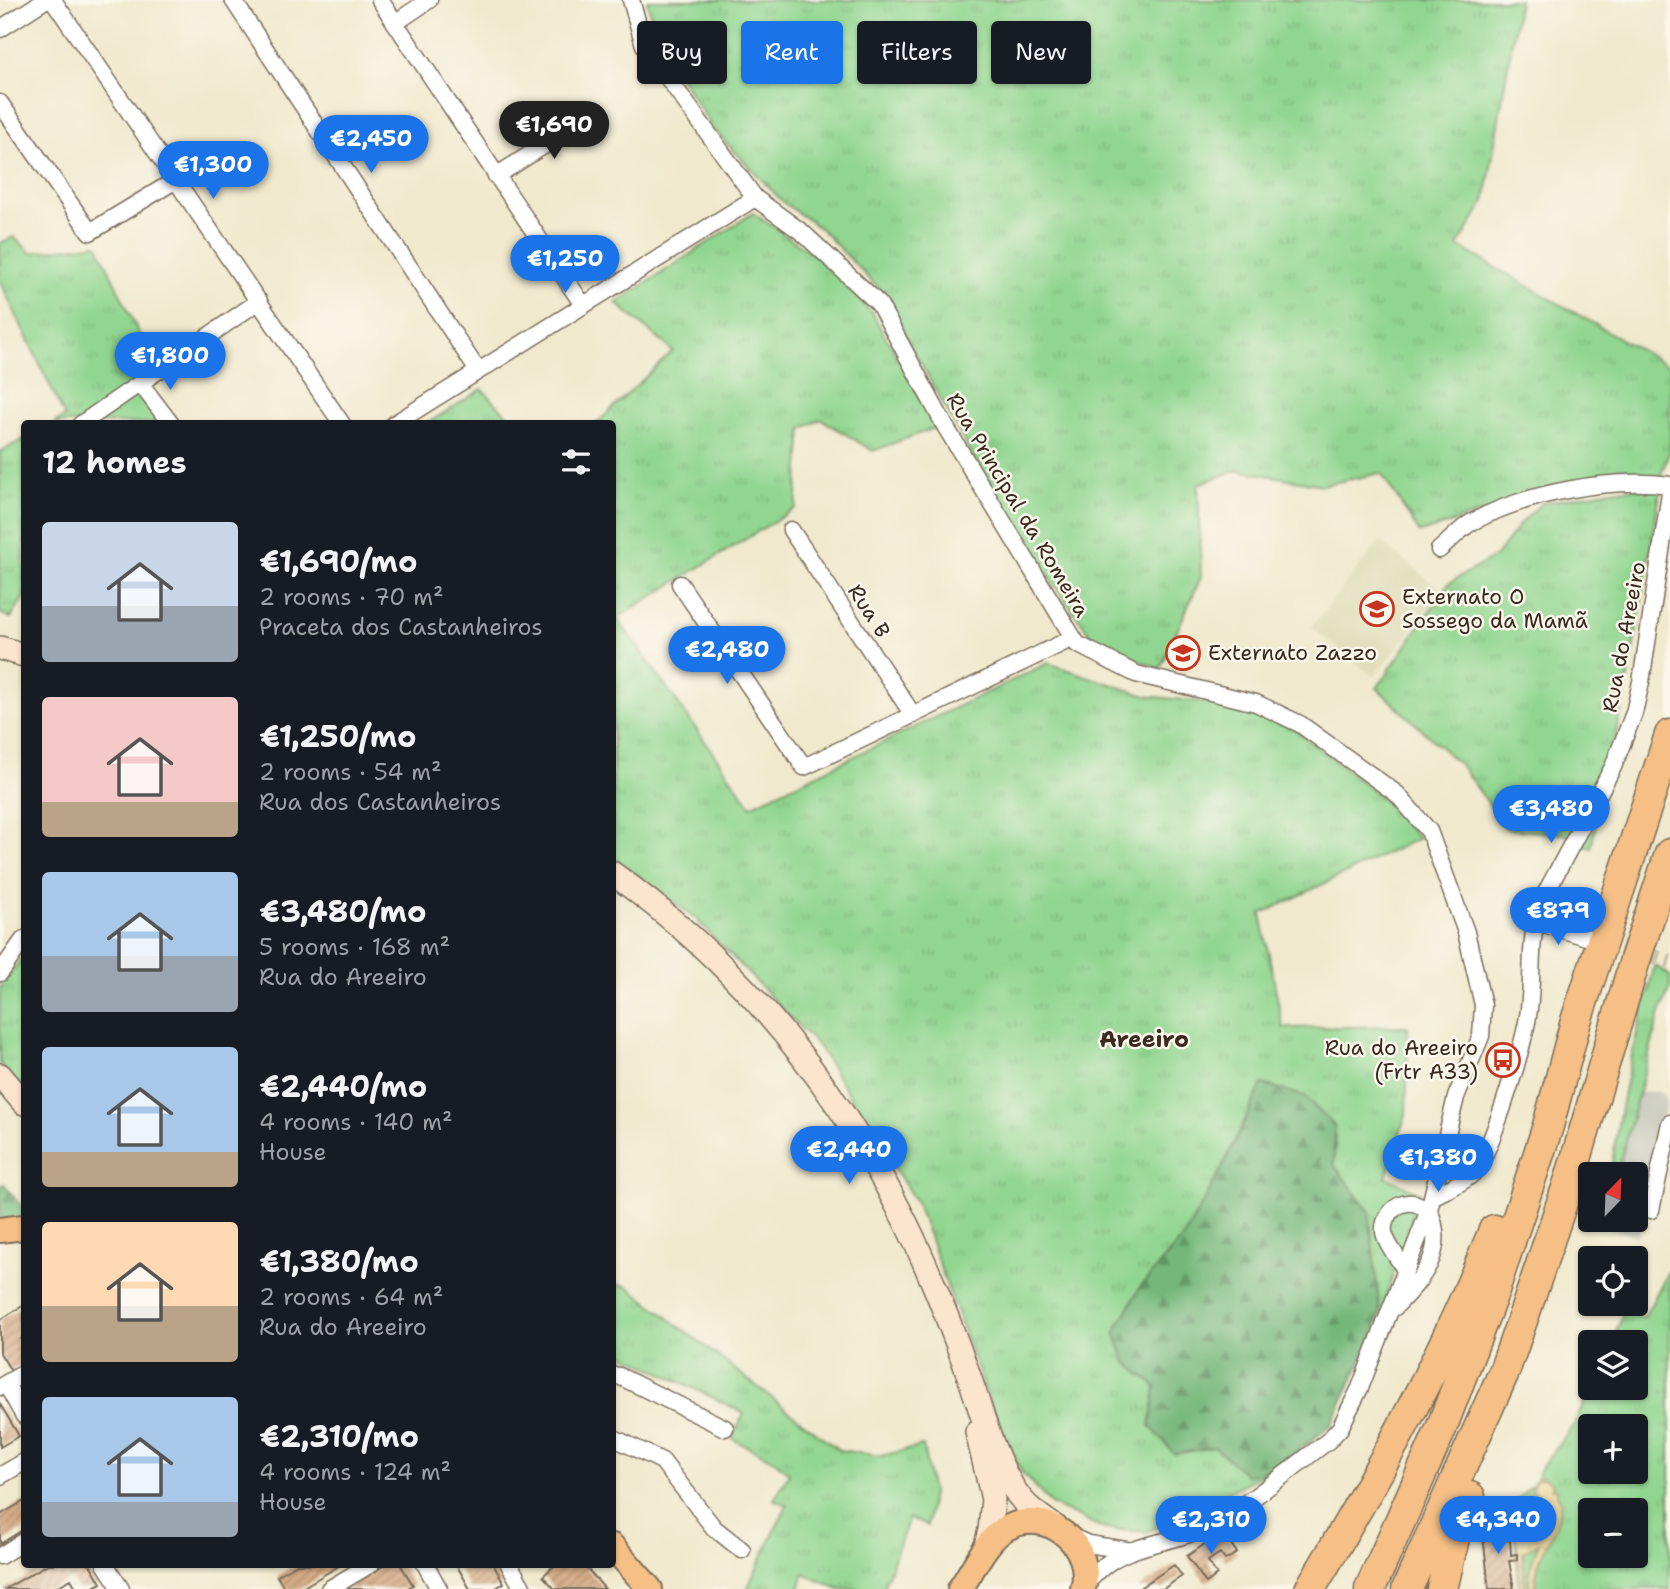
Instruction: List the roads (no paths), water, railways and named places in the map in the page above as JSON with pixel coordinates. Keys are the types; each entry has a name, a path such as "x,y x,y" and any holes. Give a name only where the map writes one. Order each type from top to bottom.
{"highway":[{"path":"1370,1589 1430,1455 1473,1348 1530,1184 1576,1021 1670,735"},
{"path":"1407,1589 1504,1372 1571,1176 1635,960 1670,854"},
{"path":"1310,1589 1357,1509 1467,1299 1576,1021"},
{"path":"1442,1589 1455,1534 1490,1444 1504,1372"}],"main road":[{"path":"0,648 21,654"},
{"path":"0,665 21,668"},
{"path":"616,876 647,898 760,1003 808,1062 855,1131 910,1233 1015,1491 1036,1514 1062,1531 1080,1552 1084,1564 1084,1587"},
{"path":"616,890 688,947 730,987 767,1029 810,1083 881,1197 914,1267 979,1438 993,1499 990,1530 978,1569 980,1589"},
{"path":"0,1075 21,1100"},
{"path":"0,1230 21,1227"},
{"path":"960,1589 994,1537 1014,1525 1036,1522 1062,1531"},
{"path":"616,1551 650,1589"}],"street":[{"path":"0,29 45,0"},
{"path":"53,0 339,420"},
{"path":"233,0 478,371"},
{"path":"380,0 583,305"},
{"path":"395,23 429,0"},
{"name":"Rua Principal da Romeira","path":"631,0 644,44 755,198 807,236 879,303 945,426 1077,644 1136,674 1256,703 1300,724 1398,794 1429,831 1466,932 1483,1005 1481,1036 1456,1097 1431,1203"},
{"path":"0,103 90,232 176,180"},
{"path":"496,176 592,115"},
{"path":"400,420 755,198"},
{"path":"87,420 259,301"},
{"path":"141,383 168,420"},
{"path":"1439,550 1471,523 1513,506 1578,486 1644,481 1670,485"},
{"name":"Rua do Areeiro","path":"1431,1203 1466,1179 1482,1160 1524,1037 1529,1009 1530,947 1535,921 1543,898 1613,767 1634,713 1642,682 1670,493"},
{"name":"Rua B","path":"791,530 913,715"},
{"path":"680,584 804,767 1073,638"},
{"path":"1535,921 1593,939"},
{"path":"0,974 21,943"},
{"path":"1651,1210 1668,1147 1670,1123"},
{"path":"1084,1587 1109,1561 1132,1551 1178,1538 1209,1525 1237,1508 1328,1441 1340,1428 1349,1412 1431,1203"},
{"path":"1405,1270 1384,1234 1384,1225 1388,1215 1396,1207 1431,1203"},
{"path":"1388,1314 1422,1279 1436,1246 1431,1203"},
{"path":"21,1375 3,1386 21,1412"},
{"path":"616,1376 725,1428"},
{"path":"616,1439 662,1461 715,1529 742,1550"},
{"path":"0,1476 21,1464"},
{"path":"1062,1531 1088,1544 1132,1551"},
{"path":"0,1556 21,1543"},
{"path":"107,1568 118,1588"},
{"path":"329,1589 364,1568"},
{"path":"427,1568 439,1589"},
{"path":"511,1568 523,1589"}],"tunnel":[{"path":"1598,940 1670,962"}],"place":[{"name":"Externato O Sossego da Mamã","path":"1377,609"},
{"name":"Externato Zazzo","path":"1183,653"},
{"name":"Rua do Areeiro (Frtr A33)","path":"1503,1060"}],"district":[{"name":"Areeiro","path":"1144,1039"}]}
